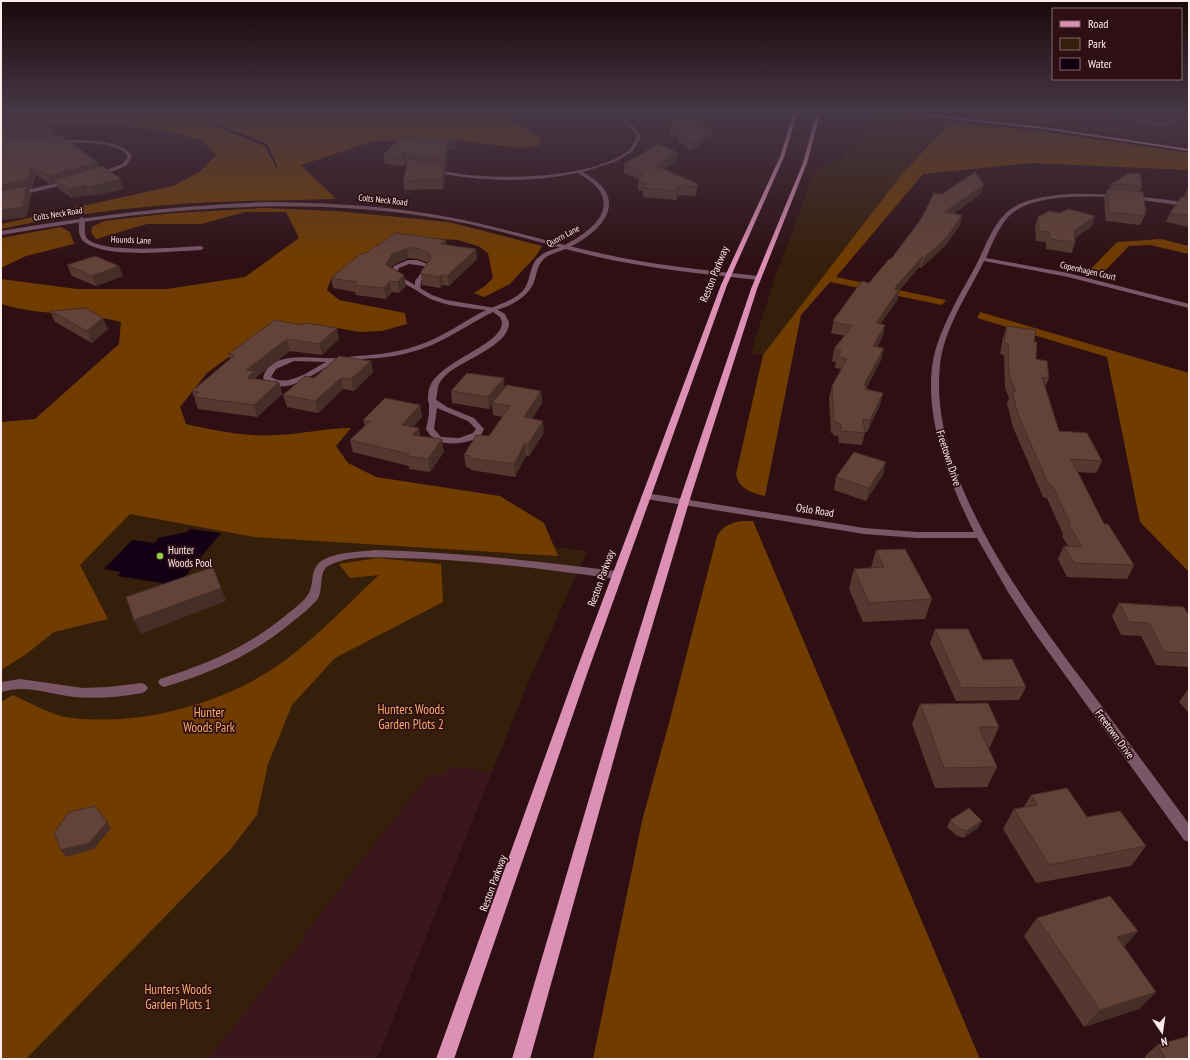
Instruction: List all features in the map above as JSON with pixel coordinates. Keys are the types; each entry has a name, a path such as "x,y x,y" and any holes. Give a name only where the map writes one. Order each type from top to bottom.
{"main road":[{"name":"Reston Parkway","path":"445,1059 616,575 729,275 780,160"},
{"path":"521,1059 626,694 684,502 758,278 806,160"}],"street":[{"path":"89,177 124,165 128,160"},
{"path":"406,164 453,174 496,178 534,177 579,171 612,160"},
{"name":"Quorn Lane","path":"337,360 383,355 416,348 431,342 523,294 529,287 538,262 544,256 566,246 592,230 606,212 608,206 603,190 579,171"},
{"path":"1,198 75,181"},
{"name":"Freetown Drive","path":"1189,205 1145,198 1102,195 1064,197 1022,206 1007,215 982,259 945,331 938,353 935,376 937,415 946,455 962,497 981,535 1006,580 1057,656 1189,834"},
{"name":"Colts Neck Road","path":"1,233 82,219 156,210 236,205 338,205 405,211 463,221 630,262 758,278"},
{"name":"Hounds Lane","path":"82,219 82,236 86,242 102,248 136,251 201,248"},
{"name":"Copenhagen Court","path":"982,259 1075,277 1189,306"},
{"path":"418,289 418,281 428,268 427,265 417,262 408,262 396,267 392,275 431,297 450,303 493,309 501,314 505,320 506,326 503,333 496,340 449,368 438,378 430,394 433,412 429,427 432,433 439,438 449,441 460,441 477,435 480,429 478,423 438,407 432,401"},
{"path":"294,359 337,360 323,365 293,382 276,383 267,378 267,374 275,367 294,359"},
{"name":"Oslo Road","path":"646,496 864,531 918,535 981,535"},
{"path":"164,682 223,662 251,647 279,628 313,597 316,591 319,570 324,563 336,558 365,554 400,554 507,560 616,575"},
{"path":"1,687 12,683 28,682 48,689 74,692 125,691 142,688"}],"shaded area":[{"path":"438,764 492,772 377,1059 207,1059"}],"green space":[{"path":"211,160 315,160 301,165 336,199 179,204 79,215 1,229 1,224 173,186 201,171"},
{"path":"836,160 912,160 822,282 794,315 775,357 751,353 775,277 815,172"},
{"path":"914,160 1189,160 1189,170 1031,163 923,174 836,277 946,300 942,305 830,282 801,315 765,496 747,490 737,479 736,474 763,355 902,174"},
{"path":"264,208 336,211 449,222 542,246 536,256 510,284 484,297 474,293 485,286 493,278 488,253 478,246 458,240 429,238 331,279 327,290 339,300 405,313 407,324 382,331 359,332 332,327 303,325 261,333 207,373 180,407 186,424 220,431 255,435 287,434 351,428 336,446 348,463 376,477 500,496 544,523 558,556 254,537 130,514 80,565 108,619 54,632 25,655 1,670 1,422 35,419 119,344 121,322 15,308 1,304 1,279 77,289 167,289 245,277 299,238 286,212 245,212 201,224 147,224 96,239 91,232 92,227 104,221 173,213"},
{"path":"61,227 70,232 74,244 26,256 1,268 1,238"},
{"path":"1161,239 1189,246 1189,254 1150,245 1129,246 1099,277 1086,274 1117,242"},
{"path":"980,312 1189,373 1189,572 1140,522 1107,357 977,318"},
{"name":"Hunter Woods Park","path":"1,484 587,551 528,683 492,772 451,766 445,774 428,776 303,936 305,938 208,1059 1,1059"},
{"path":"742,521 753,521 980,1059 593,1059 642,821 717,536 727,526"},
{"path":"377,558 441,564 443,602 335,658 292,705 268,764 257,815 230,850 26,1059 1,1059 1,702 13,695 60,716 94,719 123,719 182,709 210,700 264,675 287,659 323,629 379,575 350,578 339,564"}],"water":[{"name":"Hunter Woods Pool","path":"189,529 221,533 173,591 164,589 162,583 117,576 121,572 104,569 132,540 155,543 158,538 187,532"}],"building":[{"path":"1,160 95,160 97,162 48,176 32,166 29,179 1,185"},
{"path":"408,160 415,160 444,167 442,179 403,181"},
{"path":"630,160 664,160 656,166 698,184 697,187 679,185 676,191 644,188 647,183 638,182 644,173 624,164"},
{"path":"103,166 121,179 89,187 86,185 68,189 55,180"},
{"path":"975,172 984,185 944,212 962,215 948,236 924,258 922,257 894,289 899,290 876,323 885,325 873,346 884,348 864,385 867,386 865,389 883,393 870,420 863,419 865,433 841,431 841,424 836,423 834,420 832,386 847,359 838,356 841,351 834,349 852,326 833,322 834,319 862,281 869,283 889,259 891,259 921,219 934,193 942,194"},
{"path":"1129,173 1140,174 1142,186 1111,184"},
{"path":"27,186 22,207 1,210 1,191"},
{"path":"1107,189 1143,192 1146,213 1144,212 1144,216 1109,212"},
{"path":"1181,197 1189,198 1189,216 1170,213"},
{"path":"1069,209 1095,216 1074,231 1075,242 1050,239 1049,232 1039,231 1038,217 1049,211 1059,213"},
{"path":"396,233 446,240 440,244 476,249 448,275 442,275 439,277 421,274 421,271 431,259 429,253 416,248 407,248 392,254 386,265 404,275 398,282 390,281 384,288 354,285 357,282 331,278 360,254 364,254"},
{"path":"95,256 119,266 92,276 67,265"},
{"path":"86,308 103,318 87,331 50,311"},
{"path":"275,320 302,325 305,323 337,328 319,344 287,339 246,370 254,371 247,378 279,382 254,405 194,397 199,392 192,391 235,355 228,354"},
{"path":"1007,326 1036,330 1034,342 1037,342 1036,359 1047,361 1049,378 1042,377 1059,431 1087,433 1102,461 1071,459 1104,524 1108,524 1134,565 1074,563 1064,546 1082,547 1068,523 1070,523 1052,485 1049,485 1018,415 1012,391 1016,392 1009,376 1008,344 1004,343"},
{"path":"339,356 371,361 351,379 341,378 315,401 283,395 305,376 314,378"},
{"path":"467,373 504,378 488,397 451,391"},
{"path":"507,385 541,391 524,417 543,421 528,444 525,443 514,464 469,458 471,456 464,455 476,435 489,436 510,406 492,403"},
{"path":"385,398 420,405 402,425 419,428 412,435 442,439 428,459 407,456 409,454 350,440 370,421 363,420"},
{"path":"854,452 886,462 869,488 836,477"},
{"path":"905,549 932,599 869,603 854,569 884,567 876,550"},
{"path":"213,567 221,588 134,620 126,597"},
{"path":"1119,603 1184,607 1189,616 1189,653 1164,652 1149,623 1129,622"},
{"path":"935,629 968,629 983,660 1012,659 1026,687 961,688"},
{"path":"988,703 999,727 979,727 997,767 944,768 920,704"},
{"path":"1067,788 1087,817 1120,811 1146,846 1049,865 1014,809 1037,805 1031,795"},
{"path":"95,806 107,822 89,843 61,850 54,833 69,812"},
{"path":"969,808 982,821 967,831 959,829 950,820"},
{"path":"1110,896 1138,931 1117,937 1156,992 1100,1010 1037,918"},
{"path":"1189,1036 1189,1059 1166,1059 1157,1045"}],"waterway":[{"path":"274,160 277,167"}],"place":[{"name":"Hunter Woods Pool","path":"160,556"}],"park label":[{"name":"Hunters Woods Garden Plots 2","path":"411,716"},
{"name":"Hunters Woods Garden Plots 1","path":"178,996"}]}
